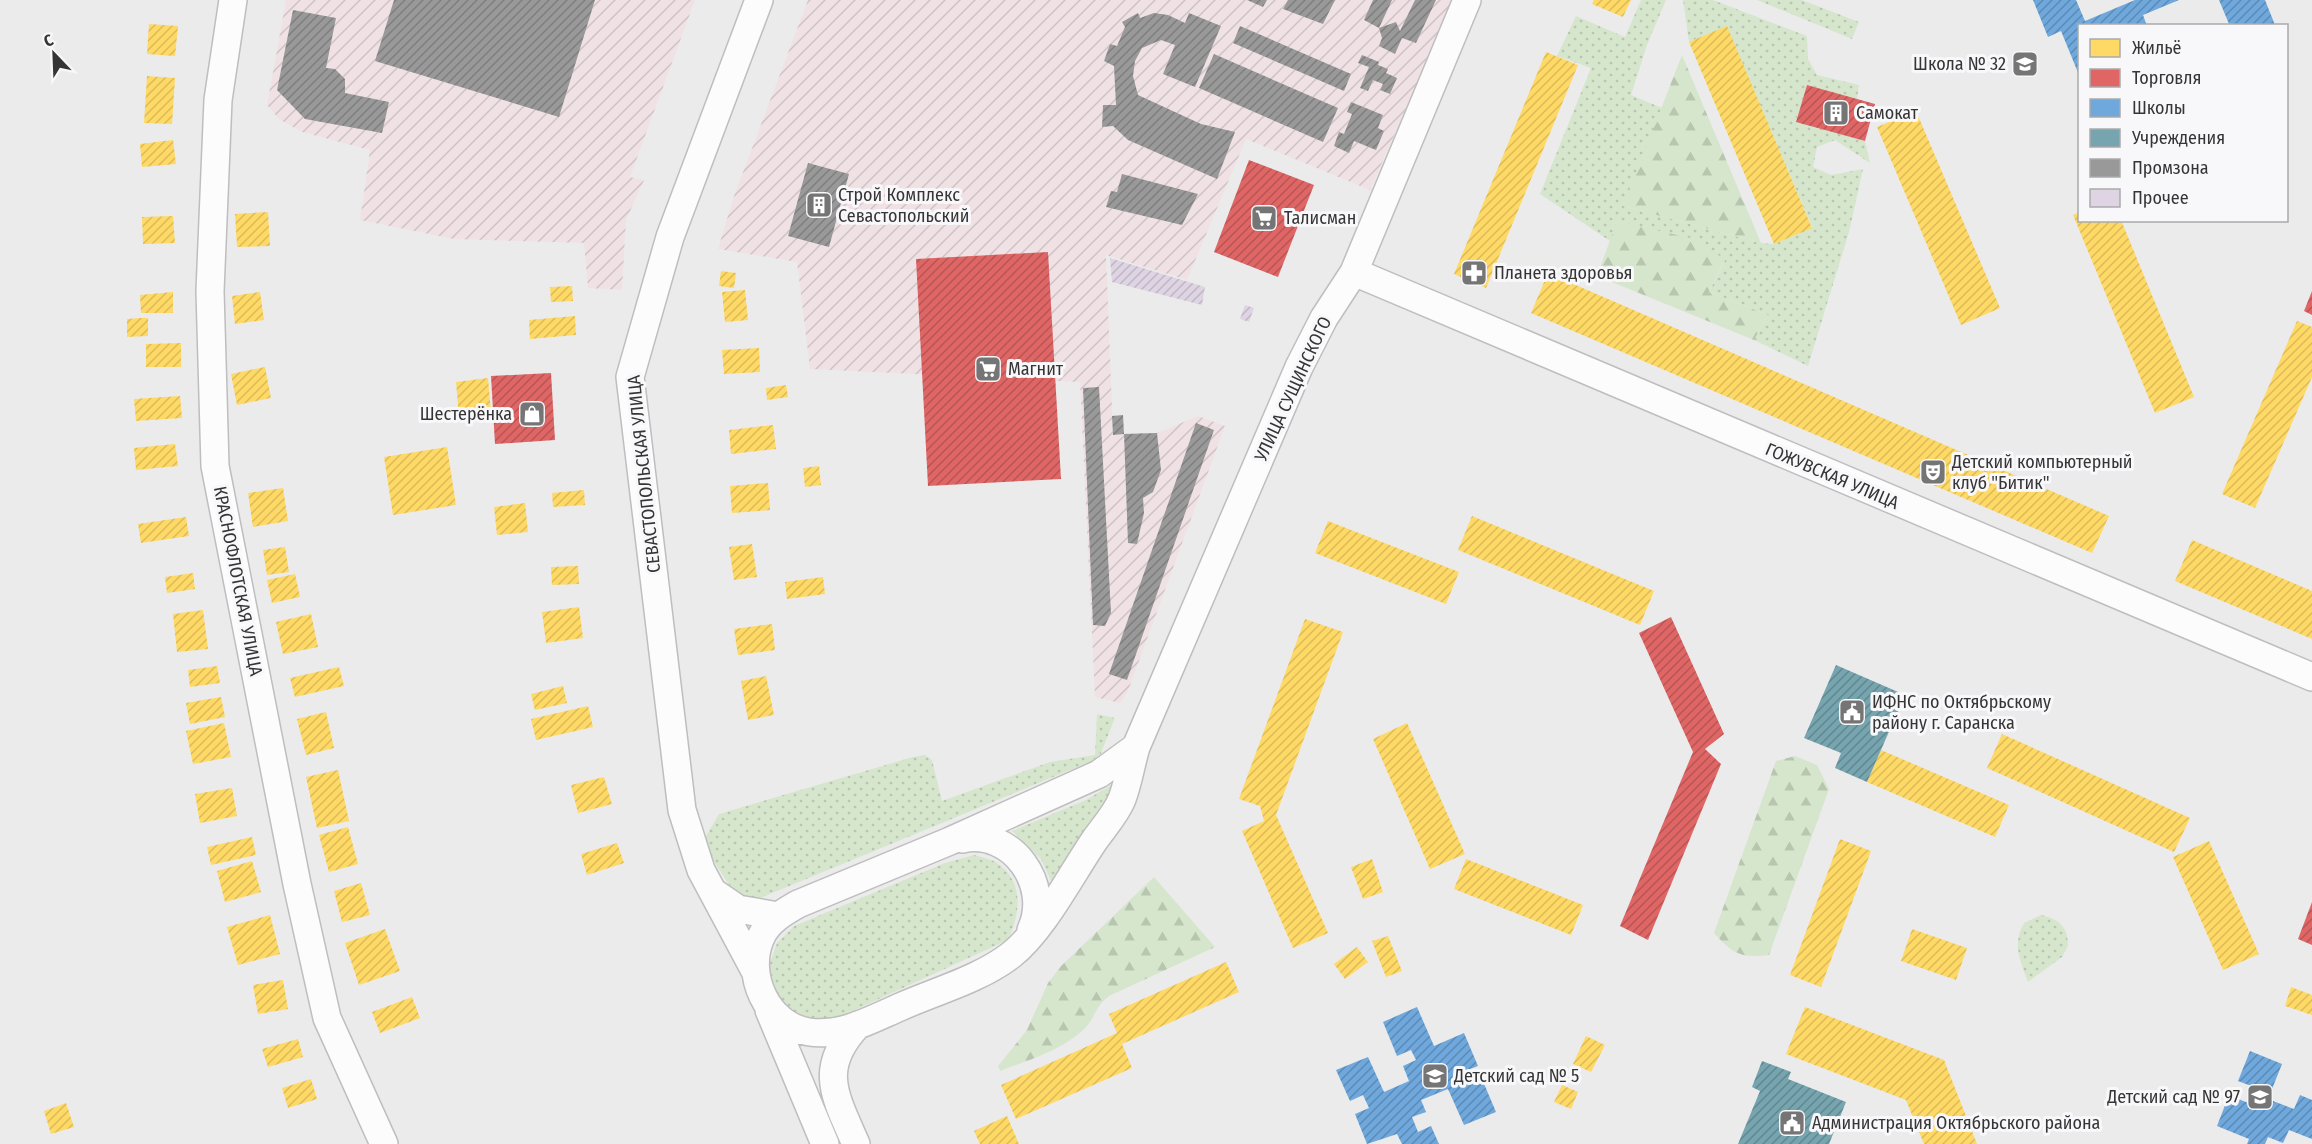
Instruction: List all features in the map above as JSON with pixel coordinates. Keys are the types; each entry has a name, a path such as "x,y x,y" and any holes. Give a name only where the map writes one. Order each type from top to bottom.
{"street":[{"name":"КРАСНОФЛОТСКАЯ УЛИЦА","path":"233,0 218,99 210,291 215,466 297,884 327,1018 384,1144"},
{"name":"СЕВАСТОПОЛЬСКАЯ УЛИЦА","path":"759,0 670,237 630,377 682,810 701,870 755,971 766,1003"},
{"name":"УЛИЦА СУЩИНСКОГО","path":"1026,942 1121,801 1136,747 1299,367 1324,318 1354,272 1467,0"},
{"name":"ГОЖУВСКАЯ УЛИЦА","path":"1354,272 2312,678"},
{"path":"755,971 755,953 762,934 778,916 798,904 950,841 1099,774 1136,747"},
{"path":"766,1003 778,1018 793,1028 831,1033 858,1025 988,969 1026,942 1034,924 1037,902 1034,882 1025,864 1011,849 993,839 974,836 950,841"},
{"path":"712,891 738,909 778,916"},
{"path":"766,1003 825,1144"},
{"path":"856,1144 833,1083 833,1060 842,1042 858,1025"}],"shaded area":[{"path":"286,0 695,0 630,177 644,180 626,220 622,290 588,288 584,243 454,239 360,220 370,150 302,132 279,119 267,105"},
{"path":"808,0 1454,0 1370,190 1246,139 1187,280 1106,255 1113,434 1157,433 1198,416 1225,426 1128,691 1120,703 1095,697 1080,382 810,369 797,262 718,249 734,196"}],"green space":[{"path":"1641,0 1666,0 1647,45 1631,95 1662,108 1624,206 1761,243 1774,244 1812,227 1727,27 1689,42 1683,0 1713,0 1807,36 1808,59 1817,75 1859,85 1857,99 1807,85 1796,121 1865,141 1870,163 1835,140 1817,147 1813,167 1831,175 1863,169 1849,232 1808,366 1754,340 1768,315 1709,292 1725,260 1617,222 1610,241 1540,194 1591,68 1557,56 1576,16 1625,37"},
{"path":"1757,0 1802,0 1859,22 1852,39"},
{"path":"1682,55 1761,243 1623,206"},
{"path":"1617,221 1690,238 1725,259 1709,292 1768,315 1754,340 1597,276"},
{"path":"1097,714 1115,718 1099,758 753,901 735,894 707,851 706,836 719,814 913,757 925,755 932,760 942,801 1050,762 1095,755"},
{"path":"1795,756 1817,765 1829,789 1769,955 1744,955 1732,950 1714,933 1776,761"},
{"path":"1121,779 1052,883 1041,859 1012,831 1086,800"},
{"path":"974,855 997,863 1012,879 1016,889 1017,909 1008,940 835,1019 815,1024 779,1004 770,984 769,966 777,943 794,926 945,863"},
{"path":"1154,877 1215,947 1109,996 1087,1026 1069,1041 1046,1053 1000,1071 998,1066 1027,1030 1048,983 1061,966"},
{"path":"2041,915 2061,924 2068,939 2068,946 2062,957 2028,982 2018,952 2018,938 2024,923"}],"building: Жильё":[{"path":"1594,0 1631,0 1623,17 1592,4"},
{"path":"149,24 178,26 175,56 147,54"},
{"path":"1727,26 1812,228 1774,244 1689,42"},
{"path":"1546,52 1578,65 1486,288 1454,274"},
{"path":"147,76 175,78 172,124 144,123"},
{"path":"1916,111 2000,308 1961,325 1877,127"},
{"path":"173,140 176,164 142,167 140,144"},
{"path":"268,212 270,246 237,247 235,214"},
{"path":"2078,213 2078,222 2122,222 2194,397 2155,413 2073,215"},
{"path":"173,216 175,243 143,244 142,217"},
{"path":"721,271 736,273 734,288 719,286"},
{"path":"1548,273 2109,516 2092,553 1531,313"},
{"path":"572,286 573,301 551,302 550,287"},
{"path":"745,290 748,320 725,322 722,292"},
{"path":"173,292 173,313 141,313 140,295"},
{"path":"260,292 264,320 235,324 232,296"},
{"path":"575,316 576,335 530,339 529,320"},
{"path":"148,318 148,336 127,337 127,319"},
{"path":"2297,321 2312,327 2312,377 2255,508 2222,494"},
{"path":"181,343 181,367 146,367 146,344"},
{"path":"759,348 760,372 724,374 722,350"},
{"path":"265,367 271,398 237,405 231,374"},
{"path":"488,378 491,412 459,416 456,382"},
{"path":"786,385 788,397 767,400 766,388"},
{"path":"180,396 182,418 136,421 134,399"},
{"path":"773,425 776,449 731,454 729,430"},
{"path":"175,444 178,466 136,470 134,448"},
{"path":"447,447 456,505 393,515 384,457"},
{"path":"819,466 821,485 805,487 803,468"},
{"path":"768,483 770,510 732,513 730,486"},
{"path":"283,488 288,521 253,527 248,493"},
{"path":"584,490 585,505 553,507 552,493"},
{"path":"525,503 528,532 497,535 494,507"},
{"path":"1472,516 1654,591 1640,625 1458,550"},
{"path":"186,517 189,536 141,543 138,524"},
{"path":"1328,521 1459,572 1446,604 1315,553"},
{"path":"2192,540 2312,591 2312,639 2175,581"},
{"path":"752,544 757,577 734,580 729,547"},
{"path":"285,547 289,572 267,575 263,550"},
{"path":"578,566 579,584 552,585 551,567"},
{"path":"193,573 195,589 167,593 165,577"},
{"path":"295,574 300,597 272,603 267,580"},
{"path":"823,577 825,594 787,599 785,582"},
{"path":"579,607 583,638 546,643 542,612"},
{"path":"203,610 208,649 177,652 173,614"},
{"path":"311,614 318,647 283,654 276,622"},
{"path":"1305,619 1343,632 1276,815 1328,933 1293,948 1242,831 1264,821 1260,806 1239,799"},
{"path":"772,624 775,650 738,655 734,629"},
{"path":"217,666 220,683 190,687 188,670"},
{"path":"339,667 344,686 295,697 290,678"},
{"path":"766,676 774,715 748,720 741,681"},
{"path":"563,686 567,703 535,710 531,694"},
{"path":"221,697 225,717 190,724 186,703"},
{"path":"588,706 593,727 536,740 531,719"},
{"path":"326,712 334,748 306,755 297,719"},
{"path":"224,723 231,757 193,764 186,731"},
{"path":"1407,723 1465,854 1430,869 1373,739"},
{"path":"2002,734 2190,818 2174,852 1987,768"},
{"path":"1881,750 2009,805 1995,837 1867,782"},
{"path":"338,770 349,821 317,828 306,777"},
{"path":"604,777 612,804 578,813 571,785"},
{"path":"232,788 237,816 200,823 195,794"},
{"path":"348,827 358,864 329,872 319,835"},
{"path":"252,837 256,855 211,865 207,847"},
{"path":"1840,839 1871,851 1821,987 1790,975"},
{"path":"2209,841 2259,954 2223,970 2173,857"},
{"path":"617,843 624,863 587,875 581,854"},
{"path":"1372,859 1383,892 1363,899 1351,867"},
{"path":"1466,859 1583,905 1571,935 1454,889"},
{"path":"252,861 261,892 225,902 217,871"},
{"path":"361,883 370,915 342,922 334,891"},
{"path":"270,915 280,954 238,965 227,927"},
{"path":"385,929 400,971 359,985 345,943"},
{"path":"1912,929 1967,948 1956,980 1901,961"},
{"path":"1388,936 1402,971 1386,977 1372,941"},
{"path":"1357,947 1368,962 1345,979 1334,964"},
{"path":"1226,962 1239,992 1122,1044 1132,1068 1016,1119 1001,1085 1117,1033 1109,1014"},
{"path":"283,980 288,1009 258,1014 253,985"},
{"path":"2291,987 2312,995 2312,1015 2285,1006"},
{"path":"412,997 420,1018 380,1033 372,1012"},
{"path":"1805,1007 1944,1060 1977,1144 1924,1144 1906,1100 1786,1054"},
{"path":"1586,1036 1605,1045 1591,1072 1573,1064"},
{"path":"298,1039 303,1057 268,1067 262,1049"},
{"path":"311,1079 317,1099 288,1108 282,1088"},
{"path":"1562,1085 1578,1092 1571,1109 1554,1102"},
{"path":"66,1103 74,1127 51,1134 44,1111"},
{"path":"1007,1116 1019,1144 980,1144 974,1131"}],"building: Торговля":[{"name":"Самокат","path":"1807,85 1875,104 1865,141 1796,122"},
{"name":"Талисман","path":"1249,160 1314,185 1278,277 1214,252"},
{"path":"1048,252 1061,479 928,486 916,259"},
{"path":"2312,291 2312,315 2304,311"},
{"path":"551,373 555,440 495,444 491,376"},
{"path":"1671,617 1724,734 1705,749 1721,764 1648,940 1620,926 1693,752 1639,633"},
{"path":"2312,902 2312,945 2298,939"}],"building: Школы":[{"path":"2033,0 2076,0 2085,21 2135,0 2179,0 2143,15 2146,24 2078,24 2078,73 2061,31 2048,37"},
{"path":"2219,0 2265,0 2275,24 2229,24"},
{"name":"Детский сад № 5","path":"1417,1007 1434,1046 1464,1033 1478,1066 1462,1072 1468,1085 1482,1079 1496,1112 1464,1125 1448,1089 1421,1100 1426,1112 1412,1117 1418,1132 1431,1126 1439,1144 1402,1144 1397,1134 1367,1144 1355,1114 1369,1108 1363,1095 1350,1101 1336,1070 1368,1057 1384,1092 1409,1081 1403,1066 1416,1060 1411,1050 1397,1056 1383,1022"},
{"name":"Детский сад № 97","path":"2250,1051 2282,1064 2268,1099 2294,1109 2300,1095 2312,1100 2312,1139 2289,1130 2283,1143 2268,1137 2265,1144 2247,1144 2249,1139 2217,1126 2229,1095 2248,1103 2254,1087 2238,1081"}],"building: Учреждения":[{"path":"1836,665 1905,695 1867,782 1835,768 1841,753 1804,738"},
{"name":"Администрация Октябрьского района","path":"1762,1061 1791,1072 1788,1079 1846,1102 1829,1144 1738,1144 1760,1091 1752,1087"}],"building: Промзона":[{"path":"394,0 595,0 559,117 375,61"},
{"path":"1247,0 1267,0 1263,7"},
{"path":"1288,0 1335,0 1323,24 1283,9"},
{"path":"1373,0 1392,0 1379,28 1364,20"},
{"path":"1415,0 1436,0 1416,43 1402,38 1395,54 1379,46 1382,38 1379,28 1396,22 1400,31"},
{"path":"293,10 336,18 326,68 335,69 345,79 345,93 389,102 382,133 305,119 277,90"},
{"path":"1138,13 1140,18 1154,13 1168,15 1185,23 1189,13 1221,26 1195,87 1163,74 1175,45 1161,40 1142,48 1135,61 1133,76 1138,95 1201,124 1235,132 1217,179 1128,140 1113,126 1102,127 1103,105 1116,105 1114,66 1104,61 1110,44 1117,46 1125,27 1122,22"},
{"path":"1240,26 1351,74 1344,91 1233,43"},
{"path":"1214,54 1338,108 1323,142 1199,88"},
{"path":"1362,55 1379,62 1378,65 1388,69 1386,73 1397,78 1390,94 1380,90 1383,84 1373,80 1368,91 1360,88 1369,67 1358,63"},
{"path":"1351,102 1383,115 1378,128 1384,131 1376,150 1354,141 1349,153 1334,146 1339,132 1344,134 1352,114 1347,112"},
{"name":"Строй Комплекс Севастопольский","path":"808,163 849,174 829,247 788,236"},
{"path":"1122,174 1198,194 1182,225 1106,207 1111,191 1117,192"},
{"path":"1099,387 1111,613 1105,626 1093,625 1083,388"},
{"path":"1123,415 1124,434 1113,435 1112,416"},
{"path":"1196,423 1214,430 1127,680 1109,674"},
{"path":"1157,433 1161,470 1153,492 1143,498 1144,513 1137,544 1128,543 1124,434"}],"building: Прочее":[{"path":"1110,258 1205,287 1202,305 1112,282"},
{"path":"1245,305 1254,308 1249,322 1240,319"}],"place":[{"name":"Школа № 32","path":"2025,64"},
{"name":"Самокат","path":"1836,113"},
{"name":"Строй Комплекс Севастопольский","path":"819,205"},
{"name":"Талисман","path":"1264,218"},
{"name":"Планета здоровья","path":"1474,273"},
{"name":"Магнит","path":"988,369"},
{"name":"Шестерёнка","path":"532,414"},
{"name":"Детский компьютерный клуб \"Битик\"","path":"1933,472"},
{"name":"ИФНС по Октябрьскому району г. Саранска","path":"1852,712"},
{"name":"Детский сад № 5","path":"1435,1076"},
{"name":"Детский сад № 97","path":"2260,1097"},
{"name":"Администрация Октябрьского района","path":"1792,1123"}]}
